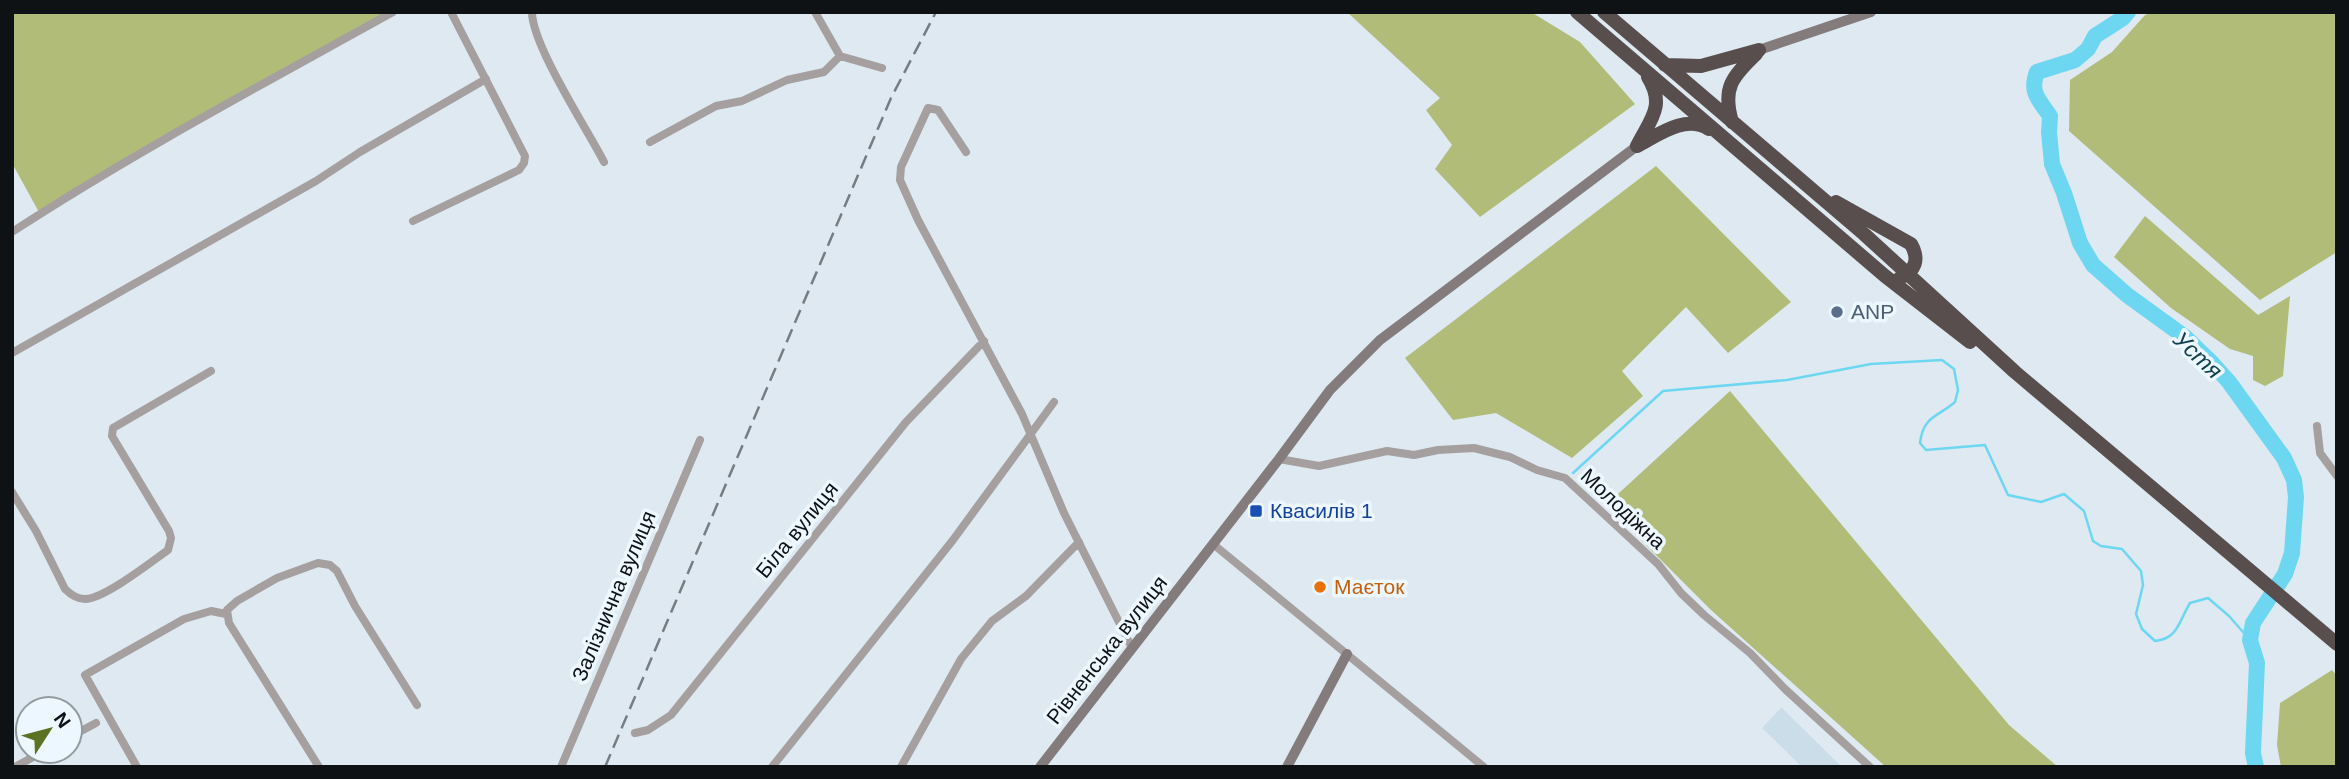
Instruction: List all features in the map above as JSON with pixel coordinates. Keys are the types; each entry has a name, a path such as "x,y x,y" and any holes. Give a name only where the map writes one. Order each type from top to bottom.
{"highway":[{"path":"1577,12 1892,282 1956,332 2015,372"},
{"path":"1604,12 1814,191 2015,372 2336,640"},
{"path":"1665,65 1701,66 1759,50"},
{"path":"1732,122 1727,101 1730,83 1759,50"},
{"path":"1637,146 1654,115 1658,100 1655,88 1641,67"},
{"path":"1637,146 1663,132 1693,123 1703,125 1732,143"},
{"path":"1814,191 1908,241 1915,252 1916,265 1908,275 1892,282"}],"main road":[{"path":"1759,50 1871,12"},
{"name":"Рівненська вулиця","path":"1040,767 1330,390 1380,340 1637,146"},
{"path":"1286,767 1347,654"}],"street":[{"path":"12,232 77,190 298,63 393,12"},
{"path":"412,221 519,170 524,163 525,156 451,12"},
{"path":"533,12 532,24 545,54 604,162"},
{"path":"815,12 840,56 882,68"},
{"path":"650,142 716,106 742,101 787,80 824,72 840,56"},
{"path":"12,353 316,181 360,152 486,79"},
{"path":"966,152 937,110 928,108 901,167 900,180 918,220 1031,433 1079,542 1132,648"},
{"name":"Біла вулиця","path":"635,733 648,730 671,715 906,422 984,341"},
{"path":"12,492 36,531 65,589 72,596 88,599 106,592 168,550 171,538 112,436 113,428 211,371"},
{"path":"772,767 953,540 1054,402"},
{"path":"2316,426 2320,453 2337,476"},
{"name":"Залізнична вулиця","path":"561,767 700,440"},
{"name":"Молодіжна","path":"1279,459 1319,466 1387,452 1413,455 1438,450 1474,448 1501,454 1537,470 1565,478 1658,564 1681,593 1704,615 1750,653 1870,767"},
{"path":"901,767 961,659 992,621 1026,597 1079,542"},
{"path":"1213,544 1485,767"},
{"path":"319,767 229,623 227,610 237,601 277,578 318,563 330,565 337,571 355,606 417,705"},
{"path":"137,767 85,675 191,616 211,611 226,614"},
{"path":"84,729 96,723"}],"shaded area":[{"path":"1782,707 1842,767 1802,767 1762,728"}],"green space":[{"path":"12,12 393,12 40,214 12,163"},
{"path":"1347,12 1531,12 1580,42 1635,104 1480,217 1435,169 1452,145 1426,110 1440,98"},
{"path":"2153,12 2337,12 2337,252 2260,300 2069,131 2070,80 2112,52 2145,15"},
{"path":"1656,166 1791,302 1728,353 1686,307 1622,371 1643,396 1572,458 1496,413 1453,420 1405,358"},
{"path":"2145,216 2258,315 2290,296 2283,376 2265,386 2253,380 2253,356 2230,349 2171,308 2114,257"},
{"path":"1730,391 2009,725 2058,767 1886,767 1711,610 1606,505"},
{"path":"2332,670 2337,676 2337,767 2281,767 2277,745 2280,703"}],"waterway":[{"name":"Устя","path":"2128,12 2095,36 2088,49 2075,60 2037,72 2034,85 2039,100 2050,116 2052,164 2080,243 2093,265 2127,295 2185,337 2212,363 2284,458 2294,480 2296,497 2292,553 2285,574 2253,623 2250,640 2257,663 2253,753 2256,767"},
{"path":"1573,473 1663,391 1787,380 1871,364 1942,360 1954,369 1958,390 1955,402 1924,427 1920,443 1926,450 1985,445 2008,495 2041,502 2064,494 2084,511 2093,541 2101,546 2122,549 2141,571 2143,585 2136,614 2142,629 2155,641 2163,640 2173,633 2190,603 2208,598 2229,616 2250,640"}],"railway":[{"path":"605,767 891,98 936,12"}],"place":[{"name":"ANP","path":"1837,312"},
{"name":"Квасилів 1","path":"1256,511"},
{"name":"Маєток","path":"1320,587"}]}
